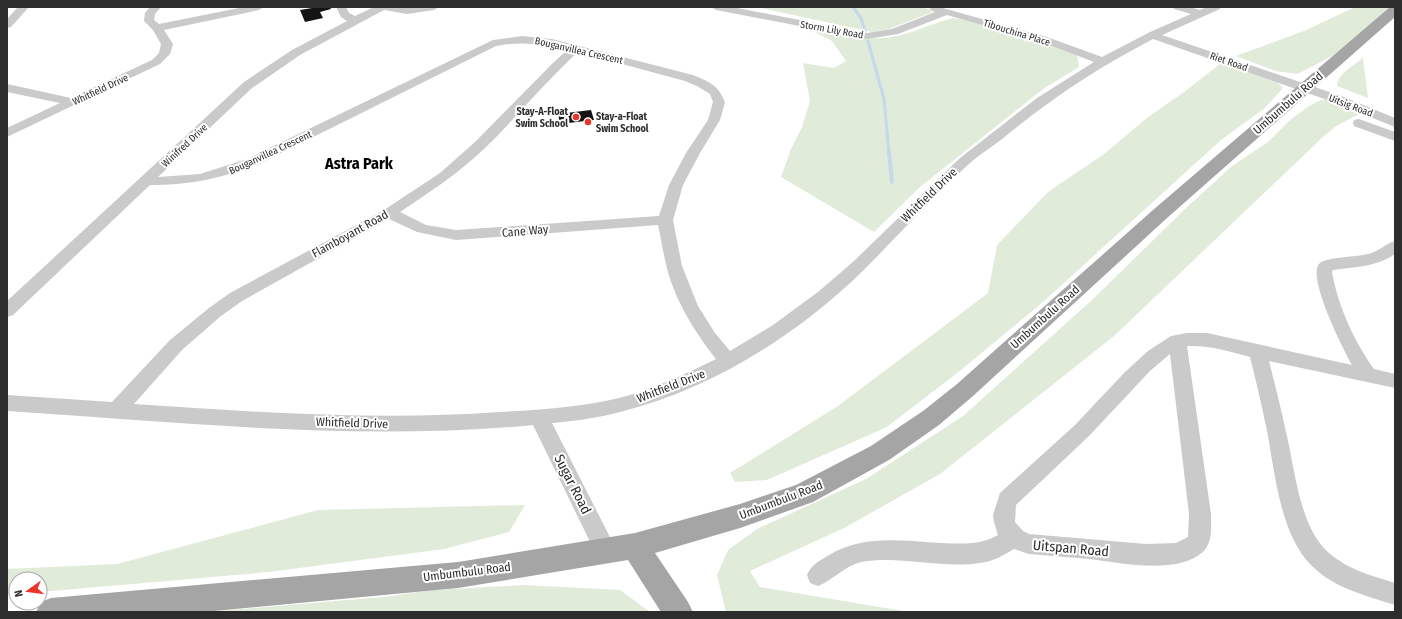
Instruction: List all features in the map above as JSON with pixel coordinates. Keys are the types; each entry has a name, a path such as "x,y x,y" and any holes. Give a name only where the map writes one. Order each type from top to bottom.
{"main road":[{"name":"Umbumbulu Road","path":"51,612 458,575 606,552 635,546 740,516 804,494 880,453 931,418 965,390 1160,214 1395,10"},
{"path":"635,546 678,612"}],"street":[{"path":"7,25 24,7"},
{"path":"156,7 150,13 149,21 157,28 259,7"},
{"path":"341,7 345,15 355,21"},
{"path":"383,7 407,11 434,7"},
{"name":"Winifred Drive","path":"7,311 248,85 300,50 383,7"},
{"name":"Storm Lily Road","path":"716,7 867,36 894,32 946,12"},
{"name":"Tibouchina Place","path":"929,7 1043,39 1103,62"},
{"path":"1178,7 1200,13"},
{"name":"Whitfield Drive","path":"7,403 362,424 486,422 603,410 631,402 675,387 728,362 768,336 824,295 869,255 905,217 967,159 1053,92 1153,34 1216,7"},
{"name":"Whitfield Drive","path":"7,133 156,62 164,54 167,44 157,28"},
{"name":"Riet Road","path":"1153,34 1306,88"},
{"name":"Bouganvillea Crescent","path":"145,181 166,182 205,178 252,162 492,43 507,40 527,39 576,48 689,78 708,87 717,96 719,102 714,120 676,185 665,220 674,266 690,306 709,338 728,362"},
{"name":"Flamboyant Road","path":"117,410 176,345 215,312 236,297 389,213 445,176 480,145 557,65 576,48"},
{"path":"7,88 72,102"},
{"name":"Uitsig Road","path":"1306,88 1364,109 1395,123"},
{"path":"1359,123 1395,137"},
{"name":"Cane Way","path":"389,213 422,229 456,235 665,220"},
{"path":"1368,375 1348,341 1329,292 1324,275 1324,269 1326,266 1331,265 1375,259 1385,254 1395,246"},
{"path":"818,575 848,557 860,552 887,549 940,553 981,553 1014,538 1003,521 1004,509 1007,500 1090,422 1132,378 1166,347 1177,341 1200,339 1395,381"},
{"name":"Uitspan Road","path":"1014,538 1029,544 1137,554 1166,554 1181,552 1198,541 1201,528 1199,508 1177,341"},
{"path":"1258,352 1292,501 1308,544 1323,562 1336,570 1364,584 1395,594"},
{"name":"Sugar Road","path":"539,417 606,552"}],"green space":[{"path":"756,7 921,7 935,11 889,29 872,32"},
{"path":"1355,7 1391,7 1332,56 1298,74 1275,71 1236,56 1304,31"},
{"path":"953,18 969,20 1000,28 1077,54 1079,67 1043,89 920,187 874,232 781,177 791,149 802,127 810,101 803,63 834,68 846,61 832,41 803,26 847,36 880,38 907,33"},
{"path":"1363,58 1368,98 1337,86 1343,74"},
{"path":"1220,64 1245,70 1271,79 1283,88 1265,108 1221,140 1043,302 961,370 887,427 767,480 735,482 730,473 838,406 988,293 997,245 1048,192 1104,154 1148,117 1184,92"},
{"path":"1327,99 1364,111 1335,127 1323,137 1114,336 940,474 844,528 750,571 760,587 909,612 726,612 717,575 728,550 757,529 866,479 963,416 1093,299 1186,208 1232,166 1268,142 1289,121 1309,106"},
{"path":"525,505 509,532 444,549 269,572 48,591 48,571 8,571 7,595 7,569 117,564 318,510"},
{"path":"524,585 620,590 650,612 206,612 383,597 434,590"}],"building":[{"path":"330,7 331,9 320,12 323,18 305,22 300,10"},
{"name":"Stay-A-Float Swim School","path":"591,110 594,120 560,124 558,114"}],"waterway":[{"path":"853,7 861,18 865,31"},
{"path":"868,41 884,99 889,153"},
{"path":"889,152 892,182"}],"place":[{"name":"Stay-A-Float Swim School","path":"576,117"},
{"name":"Stay-a-Float Swim School","path":"588,122"}],"district":[{"name":"Astra Park","path":"359,163"}]}
